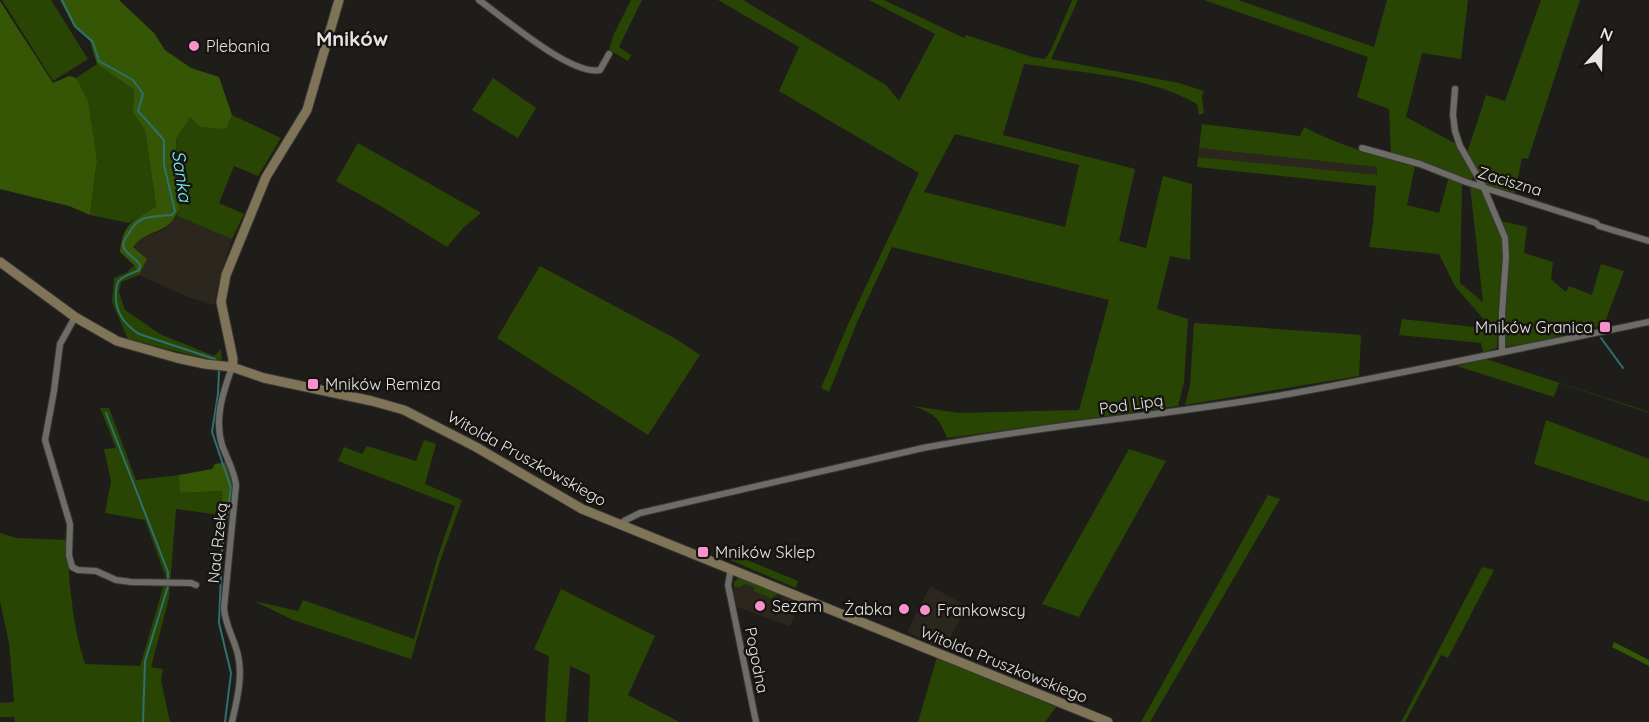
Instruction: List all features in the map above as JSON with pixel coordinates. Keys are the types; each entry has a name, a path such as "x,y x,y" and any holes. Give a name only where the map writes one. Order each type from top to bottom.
{"street":[{"path":"232,368 233,359 222,302 226,275 266,177 308,110 339,0"},
{"path":"479,0 527,37 582,69 593,72 600,70 609,54"},
{"path":"1455,89 1453,115 1460,146 1484,186 1505,238 1502,352"},
{"name":"Zaciszna","path":"1362,147 1420,164 1649,241"},
{"name":"Witolda Pruszkowskiego","path":"0,262 75,317 117,341 194,362 232,368 264,378 404,410 476,447 582,509 1108,722"},
{"path":"75,317 60,344 45,440 70,524 69,555 72,567 78,570 96,571 116,580 196,585"},
{"name":"Pod Lipą","path":"622,525 624,521 640,513 962,440 1182,411 1283,394 1649,322"},
{"name":"Nad Rzeką","path":"232,368 223,390 219,411 221,442 234,472 236,485 224,608 225,620 238,655 240,675 232,722"},
{"name":"Pogodna","path":"730,568 728,585 756,722"}],"shaded area":[{"path":"1199,148 1377,167 1377,176 1198,157"},
{"path":"177,216 232,239 214,305 188,297 139,275 147,259 133,247 140,238 164,230"},
{"path":"743,581 784,597 785,594 800,600 790,626 737,607 733,589"},
{"path":"930,586 967,606 944,649 907,632"}],"green space":[{"path":"2,0 51,0 88,59 53,81"},
{"path":"60,0 119,0 154,33 165,50 191,68 219,77 232,115 226,129 201,127 190,117 176,139 179,209 169,224 145,237 133,247 147,259 139,275 134,265 120,252 122,242 131,223 156,206 145,130 133,113 134,90 97,64 90,41 74,27"},
{"path":"631,0 642,0 619,47 631,55 628,61 609,50 614,34"},
{"path":"718,0 743,0 886,85 899,101 935,34 869,0 884,0 964,38 966,35 1032,57 1045,59 1072,0 1078,0 1051,59 1179,83 1204,91 1202,97 1204,113 1199,115 1197,104 1156,87 1113,76 1024,64 1003,135 1135,169 1119,241 1146,248 1163,176 1192,184 1190,260 1170,256 1157,309 1188,319 1184,382 1178,406 947,438 935,417 913,406 959,413 1079,410 1109,300 892,247 858,320 829,392 821,388 850,320 919,173 779,91 799,47","holes":["955,134 1079,165 1065,227 924,192"]},
{"path":"1204,0 1238,0 1374,47 1387,0 1468,0 1461,59 1422,53 1406,117 1458,145 1474,175 1472,180 1391,155 1389,109 1357,97 1368,57"},
{"path":"1541,0 1580,0 1528,159 1522,158 1515,193 1484,185 1467,153 1486,95 1505,101"},
{"path":"0,1 53,83 69,76 76,78 88,101 97,161 90,215 69,206 0,189"},
{"path":"97,64 134,90 133,113 145,130 156,206 129,223 90,215 97,161 76,78"},
{"path":"493,78 536,108 518,138 472,110"},
{"path":"232,115 281,138 258,176 234,166 219,203 244,214 232,239 177,216 179,208 176,138 190,116 226,129"},
{"path":"1202,124 1300,136 1304,127 1358,150 1415,166 1407,205 1439,213 1449,177 1462,184 1460,283 1483,302 1470,186 1481,188 1503,239 1504,256 1498,310 1497,348 1483,352 1481,343 1399,335 1402,319 1492,329 1455,286 1439,254 1369,247 1376,186 1197,167 1198,157 1377,175 1377,167 1199,148"},
{"path":"358,143 481,213 463,228 447,247 336,181"},
{"path":"1501,221 1527,227 1524,253 1553,262 1551,279 1566,292 1569,286 1592,295 1601,264 1624,271 1604,325 1536,342 1504,347 1509,241"},
{"path":"134,266 139,275 121,282 119,292 125,310 160,334 214,356 221,349 222,359 219,362 128,339 112,302 114,278 126,273"},
{"path":"540,266 676,339 700,355 648,435 497,338"},
{"path":"1194,323 1361,335 1359,376 1185,405 1190,385"},
{"path":"1486,359 1649,412 1649,413 1559,383 1554,397 1457,366"},
{"path":"100,408 109,408 136,480 179,475 181,493 222,491 221,515 176,509 169,598 151,667 163,669 161,680 170,722 15,722 14,717 0,717 0,703 14,702 9,643 0,601 0,533 17,538 67,540 74,618 85,664 140,666 166,578 145,520 105,513 111,481 104,449 116,448"},
{"path":"1546,420 1649,459 1649,502 1534,464"},
{"path":"424,440 436,444 425,484 462,500 440,561 411,659 293,620 254,601 298,611 303,600 414,639 455,506 338,461 344,447 362,454 367,446 416,461"},
{"path":"1129,449 1166,461 1079,617 1042,604"},
{"path":"226,462 233,482 229,516 221,515 222,491 180,493 179,475 212,469 215,464"},
{"path":"1268,495 1280,499 1150,722 1141,722"},
{"path":"718,548 798,581 796,588 716,554"},
{"path":"1482,567 1494,570 1448,658 1441,655 1405,722 1401,722"},
{"path":"740,577 779,592 771,598 754,591 754,587 744,584 734,587 734,582"},
{"path":"561,589 655,636 628,695 679,722 588,722 590,675 570,666 566,722 545,722 549,656 534,649"},
{"path":"1614,642 1649,660 1649,666 1612,647"},
{"path":"937,657 1056,707 1045,722 918,722"}],"waterway":[{"name":"Sanka","path":"62,0 75,26 93,42 99,61 133,80 143,94 138,111 164,140 164,165 175,211 172,215 141,220 136,223 125,240 123,244 125,250 140,265 139,270 125,276 117,283 116,301 119,313 129,327 139,334 215,359"},
{"path":"1601,338 1623,368"},
{"name":"Sanka","path":"219,371 212,432 231,488 222,551 219,623 231,673 225,722"},
{"path":"106,413 168,572 168,579"},
{"path":"143,722 145,661 168,586"}],"place":[{"name":"Plebania","path":"194,46"},
{"name":"Mników Granica","path":"1605,327"},
{"name":"Mników Remiza","path":"313,384"},
{"name":"Mników Sklep","path":"703,552"},
{"name":"Sezam","path":"760,606"},
{"name":"Żabka","path":"904,609"},
{"name":"Frankowscy","path":"925,610"}],"district":[{"name":"Mników","path":"352,38"}]}
